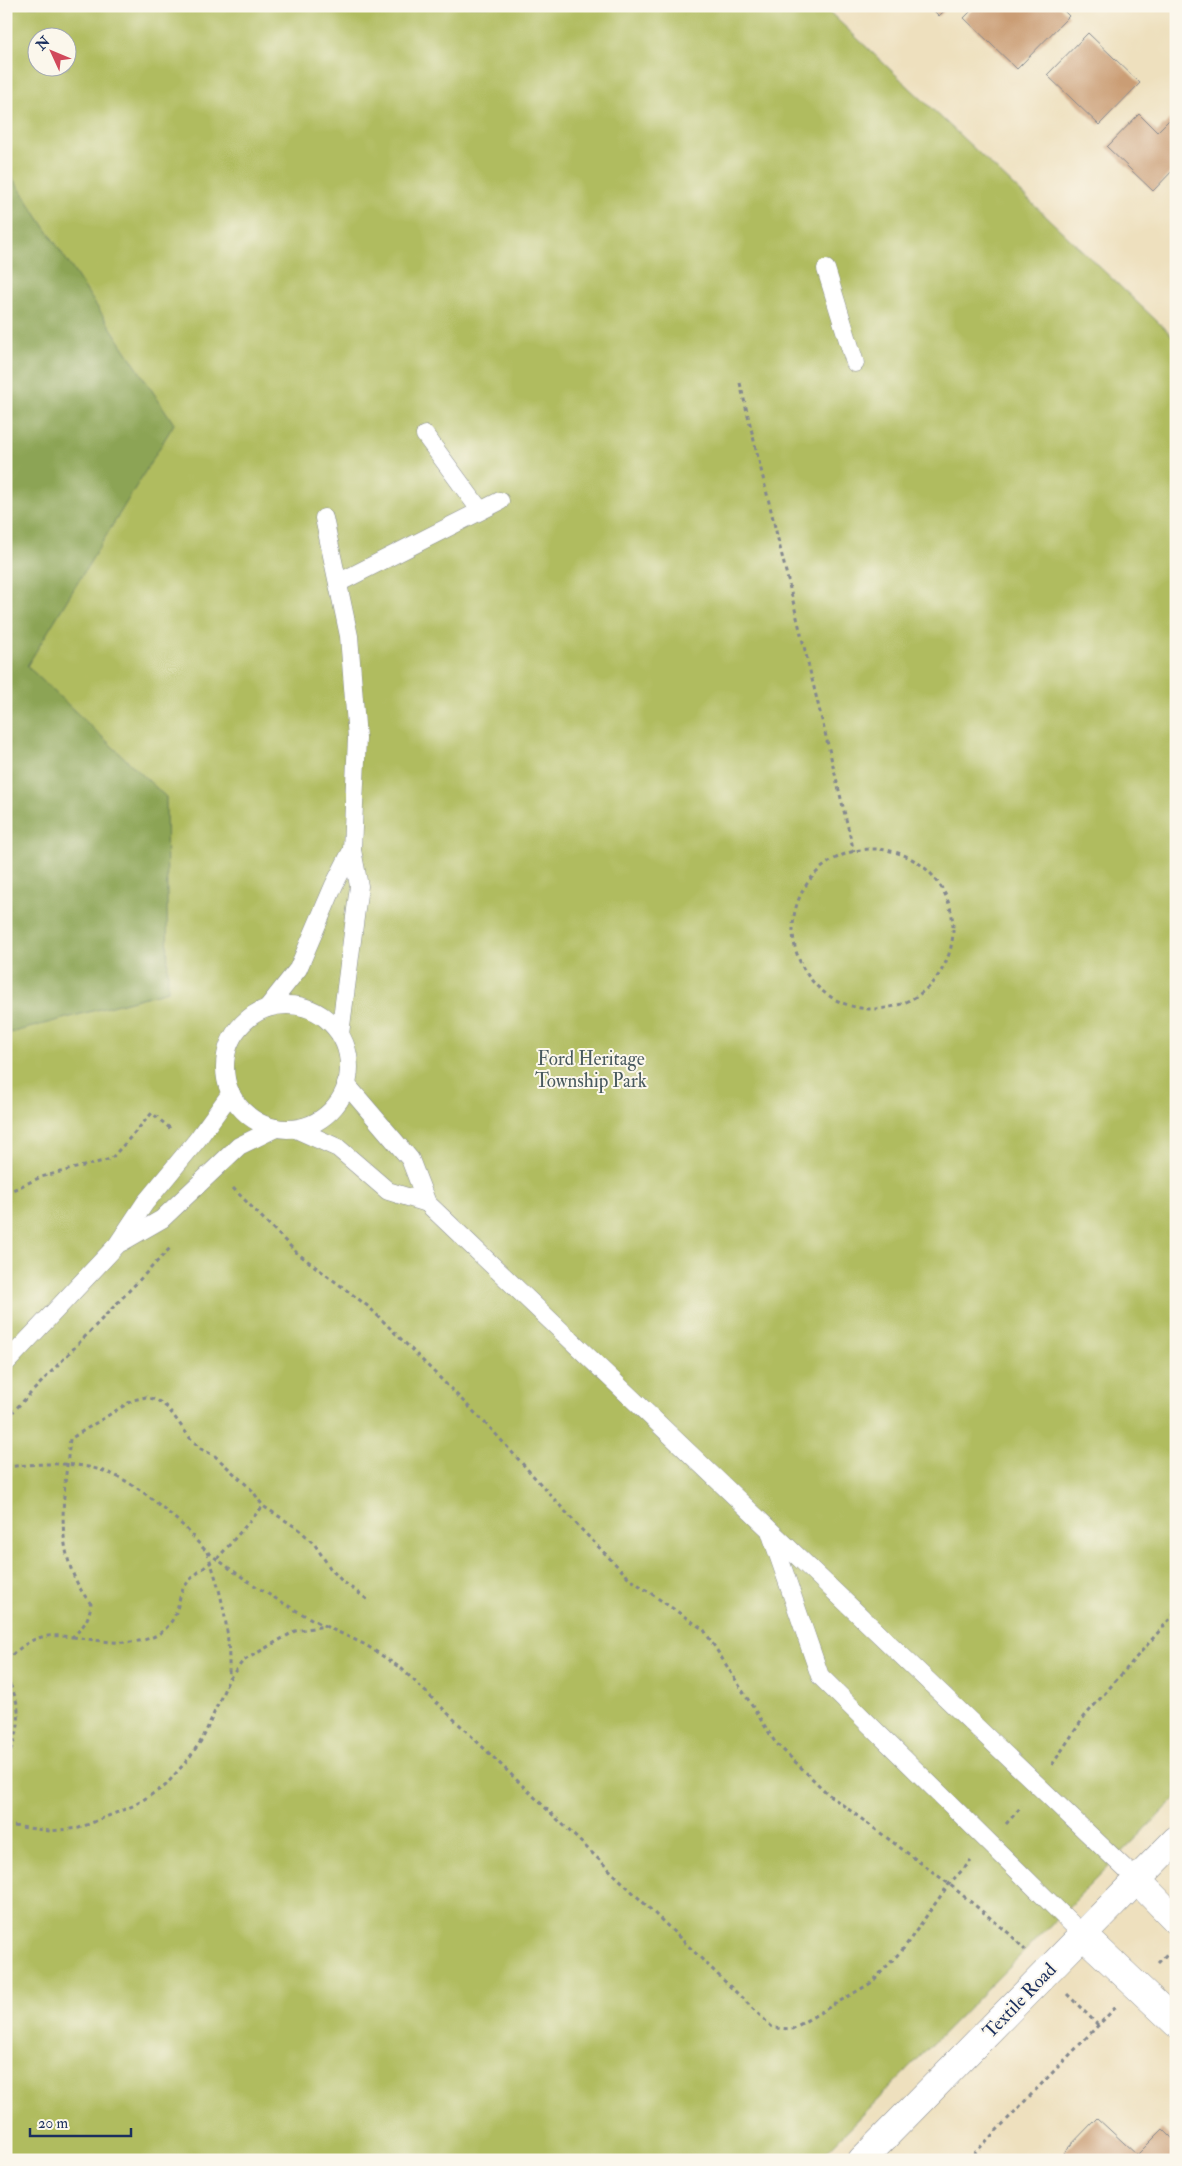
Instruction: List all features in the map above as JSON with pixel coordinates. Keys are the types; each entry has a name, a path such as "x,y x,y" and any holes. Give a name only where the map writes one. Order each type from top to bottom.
{"main road":[{"name":"Textile Road","path":"862,2160 1176,1840"},
{"path":"1137,1880 1176,1920"},
{"path":"1083,1935 1176,2023"}],"lane":[{"path":"826,269 855,363"},
{"path":"425,435 480,510"},
{"path":"338,584 500,501"},
{"path":"324,518 349,636 357,738 352,850 359,886 340,1034"},
{"path":"267,1008 298,969 334,885 352,850"},
{"path":"288,1005 308,1008 326,1018 340,1034 348,1053 349,1074 343,1094 331,1111 315,1123 296,1129 276,1128 257,1122 241,1109 231,1093 226,1073 227,1053 235,1034 249,1018 267,1008 288,1005"},
{"path":"346,1084 410,1159 427,1203 1137,1880"},
{"path":"6,1363 117,1245 146,1203 192,1146 231,1093"},
{"path":"117,1245 162,1219 239,1146 276,1128"},
{"path":"296,1129 338,1148 388,1191 427,1203"},
{"path":"770,1531 820,1676 1083,1935"}],"path":[{"path":"740,384 854,852"},
{"path":"871,849 896,852 921,864 940,884 952,910 953,937 946,964 929,986 906,1002 879,1009 852,1006 829,996 810,979 798,957 793,932 796,907 807,884 824,866 854,852 871,849"},
{"path":"6,1193 41,1177 111,1159 152,1114 192,1146"},
{"path":"214,1169 297,1253 370,1307 492,1430 582,1530 630,1579 704,1630 781,1749 828,1794 949,1884 1012,1935 1046,1973 1098,2025"},
{"path":"6,1419 175,1242"},
{"path":"72,1637 81,1629 89,1616 91,1604 70,1573 65,1553 63,1533 70,1439 133,1400 146,1397 157,1400 168,1408 190,1438 201,1448 215,1456 252,1490 263,1506 300,1530 315,1545 330,1568 342,1581 368,1600"},
{"path":"6,1467 33,1464 98,1469 124,1481 182,1524 207,1552 217,1559 288,1607 366,1645 402,1669 773,2028 792,2029 871,1984 904,1948 949,1884 990,1843 1038,1787 1084,1716 1176,1612"},
{"path":"217,1559 263,1506"},
{"path":"207,1552 220,1586 229,1646 229,1679"},
{"path":"6,1660 17,1650 41,1636 52,1634 121,1643 137,1642 153,1636 166,1627 175,1616 184,1586 210,1562"},
{"path":"6,1825 50,1831 79,1828 108,1818 150,1796 165,1786 203,1738 229,1679 243,1661 295,1631 325,1626"},
{"path":"6,1678 14,1690 20,1713 17,1736 6,1758"},
{"path":"968,2160 1176,1945"}],"green space":[{"name":"Ford Heritage Township Park","path":"6,6 823,6 1176,339 1176,1798 818,2160 6,2160"},
{"path":"6,168 174,424 27,666 166,797 168,991 6,1034"}],"building":[{"path":"929,6 949,6 939,16"},
{"path":"976,6 1059,6 1069,16 1017,69 964,18"},
{"path":"1088,33 1140,83 1099,125 1047,75"},
{"path":"1176,113 1176,167 1153,191 1107,147 1139,114 1157,132"},
{"path":"1097,2118 1137,2155 1163,2129 1176,2142 1176,2160 1070,2160 1063,2153"}]}
